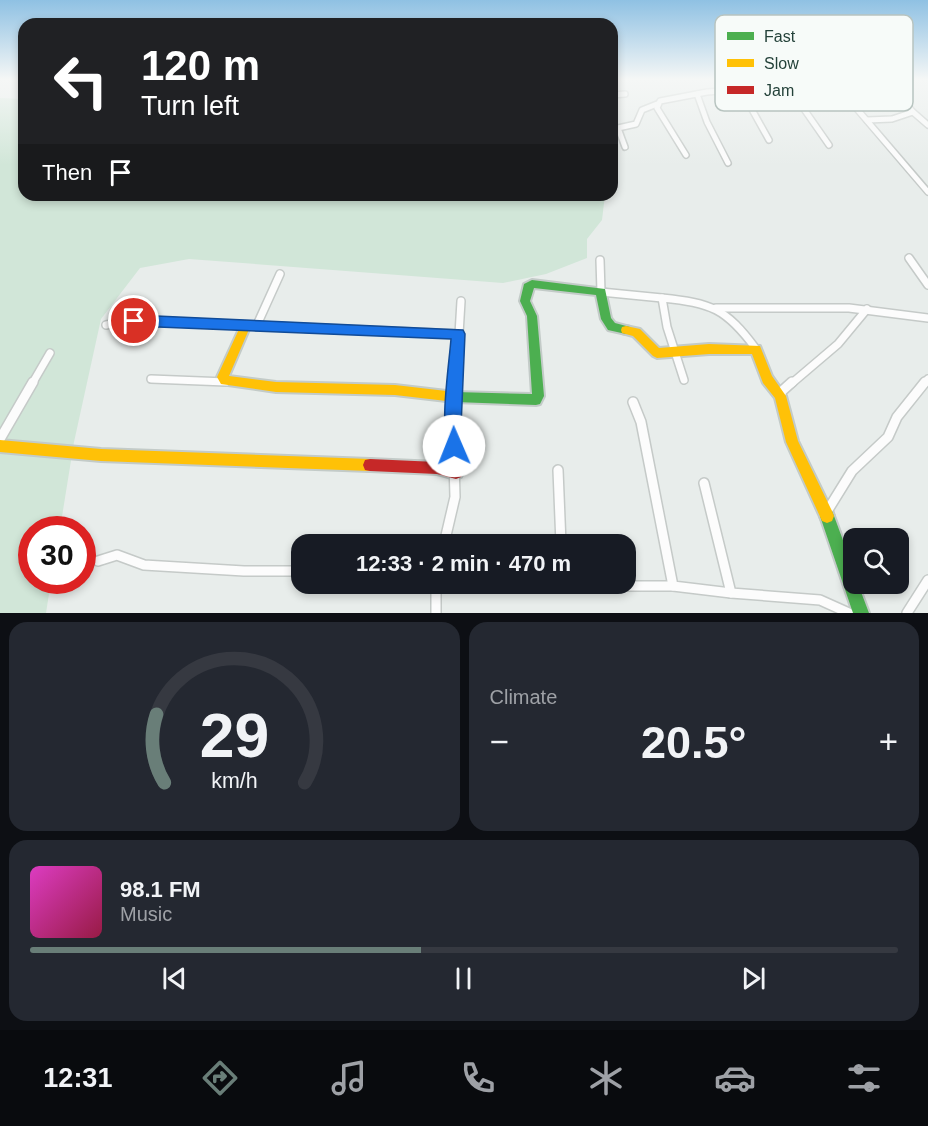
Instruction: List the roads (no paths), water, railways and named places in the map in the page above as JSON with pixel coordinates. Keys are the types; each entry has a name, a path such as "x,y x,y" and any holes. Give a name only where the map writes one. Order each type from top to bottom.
{"street":[{"path":"625,147 618,128 636,124 642,110 648,108"},
{"path":"658,108 662,118 686,155"},
{"path":"702,108 728,163"},
{"path":"753,111 769,140"},
{"path":"806,111 830,145"},
{"path":"859,111 928,192"},
{"path":"867,120 891,119 913,112 928,125"},
{"path":"909,258 928,285"},
{"path":"600,260 601,292 606,320 612,327 636,332 657,353 709,349 756,349"},
{"path":"235,382 223,377 280,274"},
{"path":"151,380 235,382 276,387 395,390 468,399 536,400 539,383 531,316 525,301 528,287 532,284 692,301 716,308 867,309 928,318"},
{"path":"662,298 667,327 684,380"},
{"path":"446,534 455,497 453,427 461,301"},
{"path":"716,308 740,326 756,349 767,379 780,396 795,451 826,513 861,613"},
{"path":"780,396 782,391 838,344 867,309"},
{"path":"106,324 134,321 458,334"},
{"path":"0,439 50,353"},
{"path":"826,513 852,471 888,437 897,417 928,380"},
{"path":"633,402 641,422 673,586"},
{"path":"0,446 101,455 436,468 456,472"},
{"path":"558,470 561,534"},
{"path":"704,483 731,593"},
{"path":"98,561 117,555 144,565 244,571 291,570"},
{"path":"908,613 928,580"},
{"path":"636,586 673,586 820,600 849,613"},
{"path":"436,594 436,613"}]}
